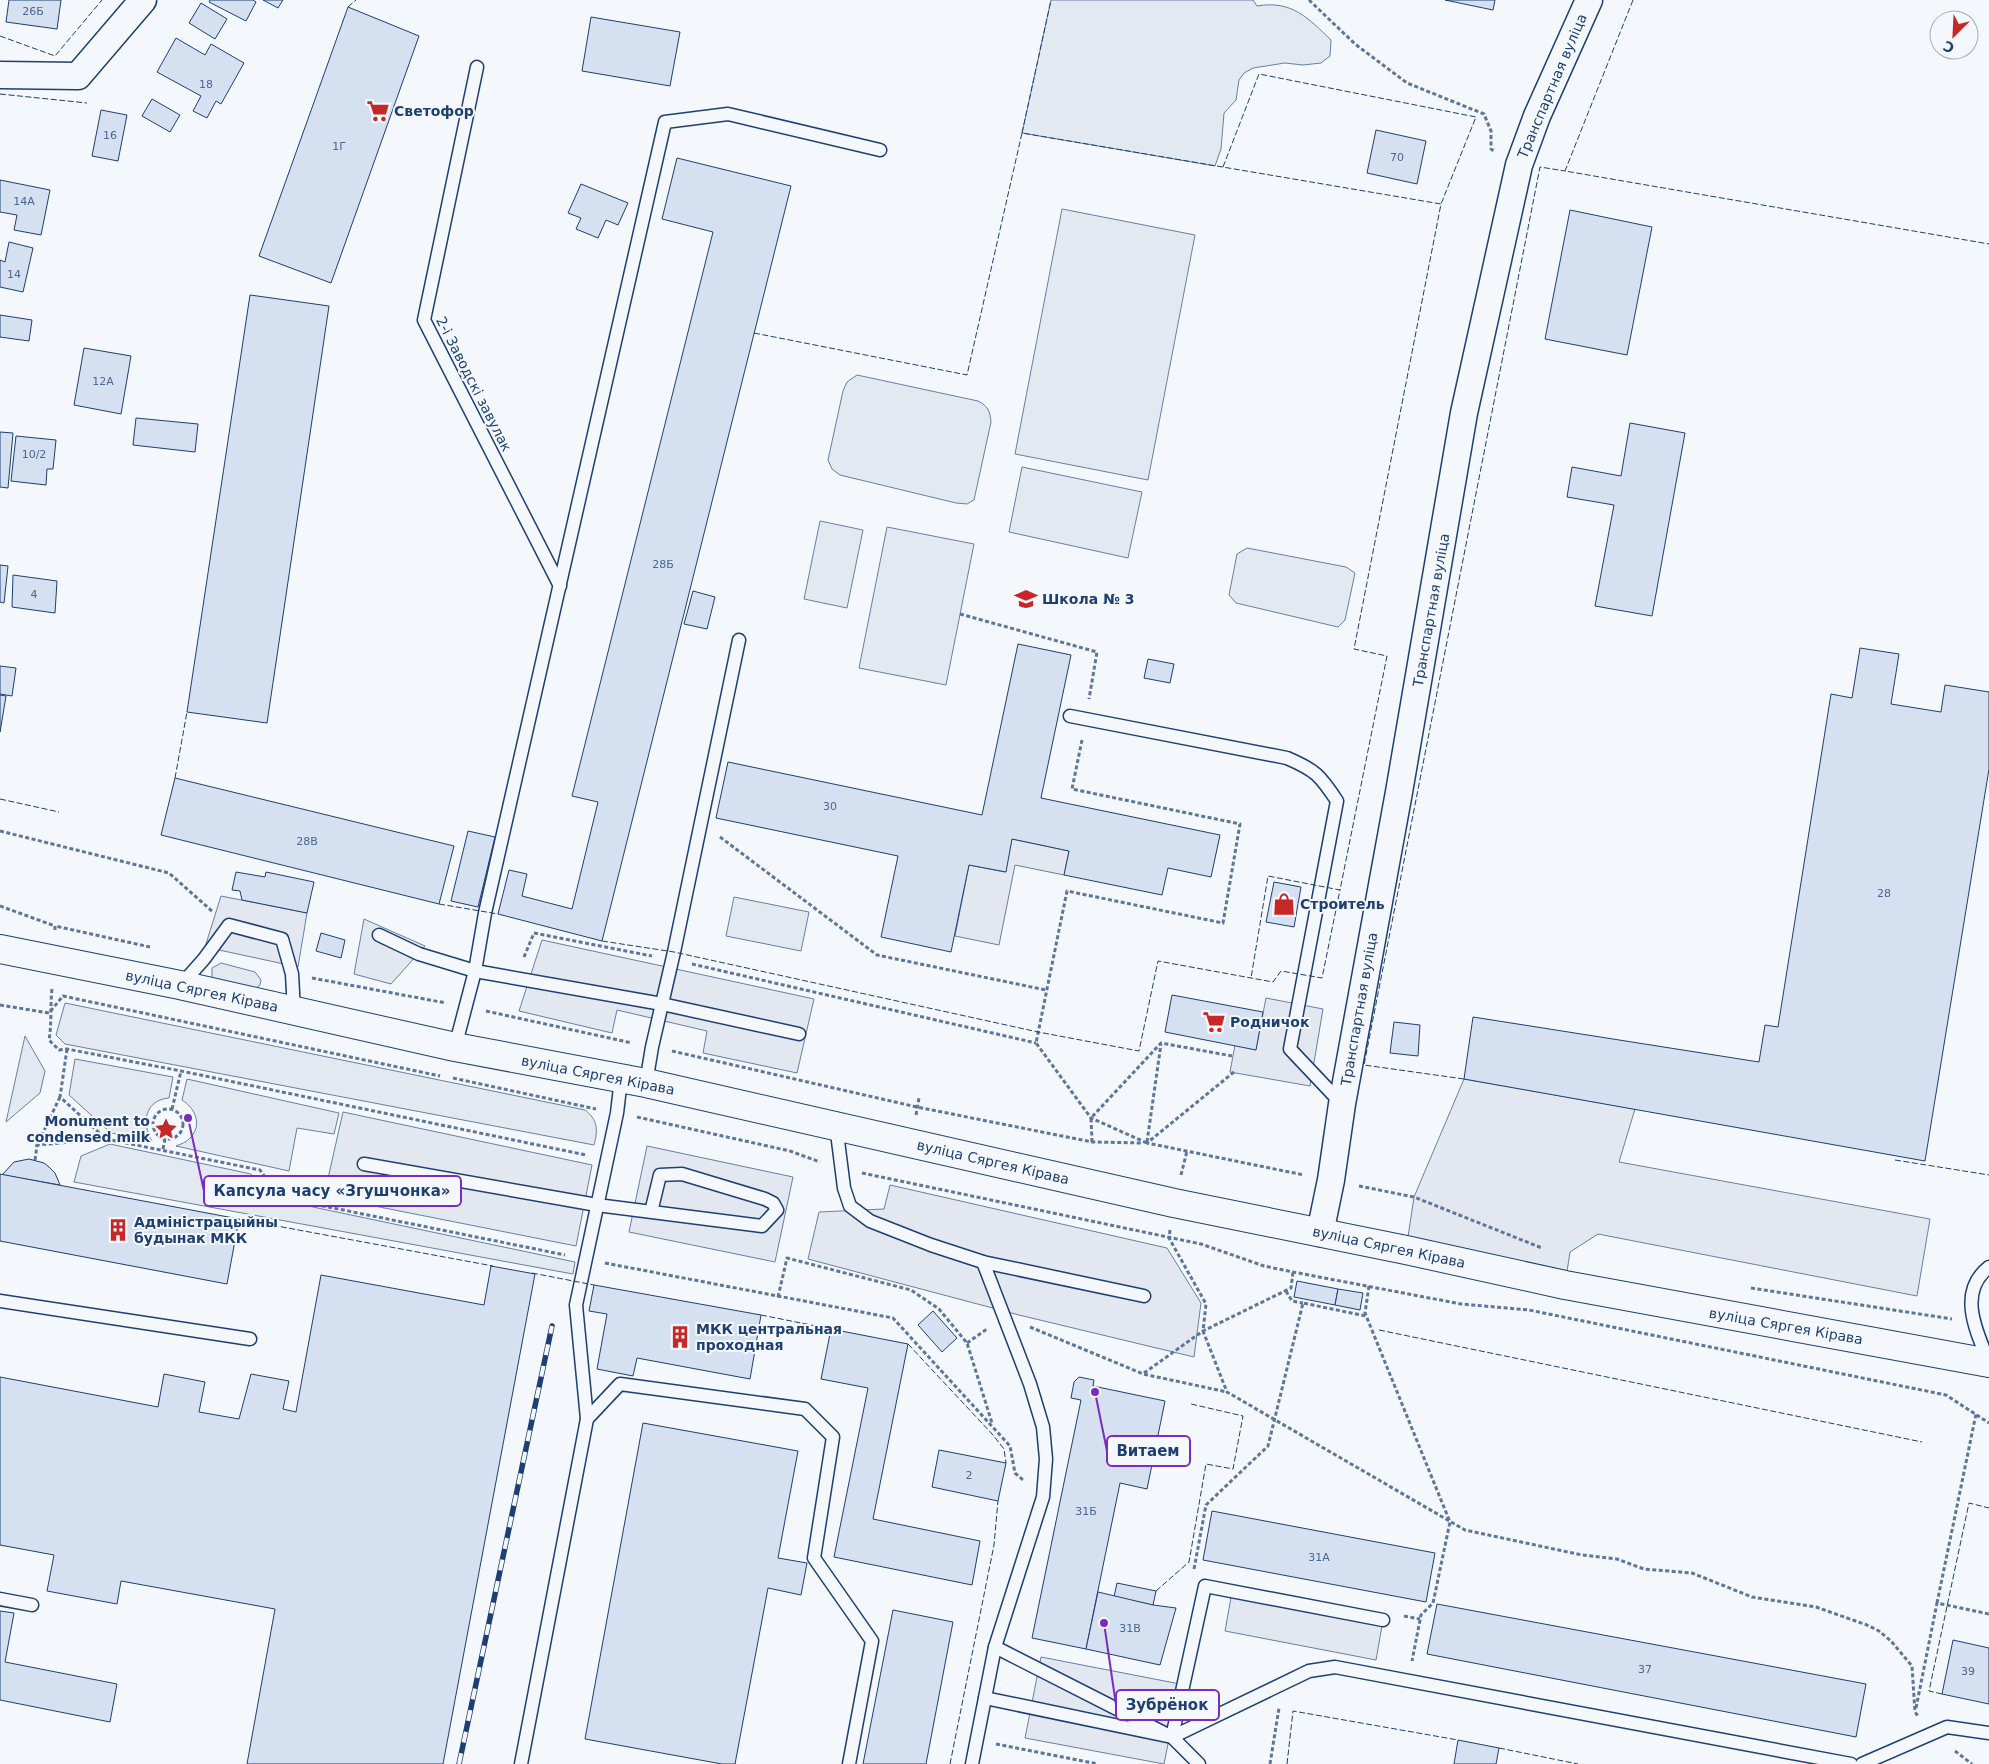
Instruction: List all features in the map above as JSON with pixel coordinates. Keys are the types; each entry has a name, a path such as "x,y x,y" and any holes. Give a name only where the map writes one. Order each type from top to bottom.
{"main road":[{"name":"вуліца Сяргея Кірава","path":"0,949 180,985 454,1047 634,1081 836,1125 1174,1203 1565,1285 1989,1362"}],"street":[{"path":"0,75 78,76 142,0"},
{"name":"Транспартная вуліца","path":"1320,1233 1403,772 1464,413 1519,165 1537,116 1589,0"}],"lane":[{"name":"2-і Заводскі завулак","path":"477,67 424,320 560,586"},
{"path":"454,1047 475,971 486,913 665,122 728,114 880,150"},
{"path":"521,1764 587,1419 576,1305 617,1113 652,1047 739,640"},
{"path":"1070,716 1287,758 1311,769 1326,785 1337,802 1290,1049 1342,1104"},
{"path":"180,985 204,960 229,925 282,939 292,974 294,1010"},
{"path":"379,935 419,954 475,971 662,1004 799,1034"},
{"path":"836,1125 844,1188 850,1206 870,1221 931,1245 983,1262 1144,1296"},
{"path":"364,1164 597,1205 652,1212 762,1226 776,1210 773,1203 765,1198 682,1174 660,1175 652,1212"},
{"path":"972,1764 995,1647 1043,1497 1046,1459 1043,1427 1030,1384 983,1262"},
{"path":"1989,1267 1973,1286 1971,1304 1973,1322 1989,1362"},
{"path":"0,1301 250,1339"},
{"path":"587,1419 620,1384 805,1409 833,1437 814,1558 872,1641 849,1764"},
{"path":"1172,1738 1204,1586 1383,1620"},
{"path":"0,1598 32,1605"},
{"path":"995,1647 1172,1738 1199,1764"},
{"path":"985,1698 1172,1738 1309,1671 1335,1667 1851,1764"},
{"path":"1862,1764 1947,1727 1989,1733"}],"path":[{"path":"1309,0 1355,44 1407,83 1484,114 1491,131 1491,149 1519,165"},
{"path":"960,614 1097,652 1072,789 1240,824 1223,923 1067,891 1036,1043"},
{"path":"701,823 878,955 1046,990"},
{"path":"0,832 169,873 216,914"},
{"path":"0,906 55,926"},
{"path":"517,959 526,956 534,933 672,960 1036,1043 1091,1118 1147,1143"},
{"path":"292,974 465,1007 917,1107 1092,1142 1147,1143 1414,1197 1550,1252"},
{"path":"0,1005 49,1013 63,996 442,1076"},
{"path":"52,1021 49,1040 59,1050 66,1049 180,1071 606,1160"},
{"path":"1092,1142 1091,1118 1161,1043"},
{"path":"1161,1043 1232,1056"},
{"path":"1147,1143 1161,1043"},
{"path":"34,1160 37,1145 60,1097 66,1049"},
{"path":"172,1109 180,1071"},
{"path":"1147,1143 1234,1072"},
{"path":"452,1078 790,1151 843,1170 1201,1244 1264,1266 1461,1304 1529,1310 1946,1395 1989,1423"},
{"path":"60,1097 106,1139"},
{"path":"166,1109 172,1109 183,1118 182,1132 174,1138 165,1139 156,1133 153,1123 158,1113 166,1109"},
{"path":"37,1145 106,1139 162,1149 260,1170 279,1198 893,1318 1010,1446 1015,1473 1043,1497"},
{"path":"162,1149 165,1139"},
{"path":"1169,1238 1206,1304 1203,1331 1226,1392"},
{"path":"778,1297 787,1258 911,1290 939,1309 967,1343 993,1426"},
{"path":"1143,1374 1203,1331 1286,1291 1290,1288 1293,1272"},
{"path":"1369,1286 1366,1316 1450,1522 1433,1604 1421,1615 1408,1681"},
{"path":"1746,1287 1973,1322"},
{"path":"1286,1291 1292,1302 1366,1316"},
{"path":"1193,1576 1206,1505 1268,1446 1303,1303"},
{"path":"967,1343 1005,1317 1143,1374 1226,1392 1466,1530 1582,1555 1617,1559 1644,1569 1692,1574 1752,1597 1816,1607 1855,1620 1880,1631 1912,1666 1915,1712 1976,1414"},
{"path":"1937,1604 1989,1614"},
{"path":"1270,1764 1283,1683"},
{"path":"976,1740 1098,1764"}],"shaded area":[{"path":"1051,0 1253,0 1257,6 1269,5 1290,8 1307,18 1331,40 1330,56 1321,63 1303,65 1285,63 1253,68 1244,73 1239,80 1236,100 1224,113 1221,149 1215,166 1022,133"},
{"path":"1062,209 1195,235 1148,480 1015,454"},
{"path":"857,375 978,401 986,407 991,422 974,500 967,504 956,503 840,475 832,469 828,460 843,391 847,382"},
{"path":"1022,467 1142,492 1128,558 1009,532"},
{"path":"820,521 863,530 847,608 804,599"},
{"path":"887,527 974,544 946,685 859,668"},
{"path":"1247,548 1346,567 1355,573 1345,620 1338,627 1236,603 1229,595 1237,554"},
{"path":"1012,839 1069,851 1064,875 1015,865 999,945 955,936 969,865 1005,872"},
{"path":"221,896 307,913 298,967 205,947"},
{"path":"734,897 809,912 801,951 726,936"},
{"path":"364,919 425,946 391,984 354,974"},
{"path":"542,940 814,999 797,1073 703,1053 707,1031 617,1010 612,1033 519,1011"},
{"path":"221,963 255,972 261,980 260,985 255,989 215,980 212,977 212,968"},
{"path":"1266,998 1323,1009 1310,1086 1230,1072 1235,1045 1256,1049"},
{"path":"65,1003 585,1110 595,1122 596,1135 594,1145 65,1044 56,1035"},
{"path":"25,1036 45,1071 40,1093 6,1122"},
{"path":"75,1059 173,1077 169,1098 155,1103 147,1114 147,1127 152,1141 111,1133 69,1095"},
{"path":"187,1079 339,1113 334,1134 297,1128 289,1171 176,1146 189,1139 194,1133 197,1122 191,1107 182,1100"},
{"path":"1464,1079 1635,1109 1619,1162 1930,1219 1917,1296 1598,1234 1570,1252 1565,1285 1406,1250 1414,1197"},
{"path":"343,1112 592,1165 576,1246 324,1196"},
{"path":"110,1144 251,1174 270,1198 575,1262 573,1274 74,1182 81,1156"},
{"path":"647,1146 793,1177 775,1262 629,1232"},
{"path":"890,1185 1167,1248 1201,1303 1194,1357 1019,1315 808,1259 819,1212 884,1209"},
{"path":"1232,1592 1383,1620 1376,1660 1225,1631"},
{"path":"1041,1657 1180,1684 1164,1764 1025,1738"}],"building":[{"path":"9,0 61,0 57,29 6,22"},
{"path":"210,0 253,0 256,2 246,21 209,2"},
{"path":"263,0 283,0 278,8"},
{"path":"1445,0 1495,0 1493,10"},
{"path":"201,3 227,19 215,39 189,23"},
{"path":"348,7 419,36 331,283 259,256"},
{"path":"591,17 680,32 670,86 582,71"},
{"path":"176,38 205,55 211,44 244,63 221,104 216,101 207,118 193,111 201,96 157,72"},
{"path":"152,99 180,115 170,132 142,116"},
{"path":"101,110 127,115 118,161 92,156"},
{"path":"1376,130 1426,141 1417,184 1367,173"},
{"path":"677,158 791,186 602,941 498,914 509,870 527,874 522,896 572,909 598,802 572,796 713,232 662,219"},
{"path":"0,180 50,190 41,235 14,230 17,215 0,212"},
{"path":"581,184 628,203 618,225 606,220 598,238 576,229 581,218 568,213"},
{"path":"1570,210 1652,227 1627,355 1545,339"},
{"path":"9,242 33,248 23,292 0,287 0,260 5,262"},
{"path":"250,295 329,306 267,723 187,712"},
{"path":"0,315 32,320 29,341 0,337"},
{"path":"84,348 131,356 121,414 74,405"},
{"path":"136,418 198,424 195,452 133,445"},
{"path":"1630,423 1685,433 1652,616 1595,606 1614,505 1567,497 1572,467 1621,476"},
{"path":"0,432 13,433 8,488 0,487"},
{"path":"16,436 56,440 53,469 47,469 46,485 11,481"},
{"path":"0,565 8,566 4,603 0,602"},
{"path":"13,575 57,581 55,613 12,607"},
{"path":"693,591 715,597 707,629 684,624"},
{"path":"1018,644 1071,655 1041,798 1220,835 1211,877 1168,868 1162,895 1064,875 1069,851 1012,839 1006,872 969,865 951,952 881,937 898,856 716,818 728,762 982,815"},
{"path":"1860,648 1899,654 1891,704 1941,712 1945,685 1989,692 1989,769 1925,1161 1464,1079 1473,1017 1759,1062 1765,1025 1778,1027 1831,694 1852,698"},
{"path":"1148,659 1174,664 1170,683 1144,678"},
{"path":"0,666 16,668 12,696 0,694"},
{"path":"0,695 6,696 0,732"},
{"path":"175,778 454,846 439,904 161,835"},
{"path":"468,831 495,837 478,907 451,901"},
{"path":"236,872 265,877 266,872 314,882 307,913 242,900 240,891 232,890"},
{"name":"Строитель","path":"1274,882 1301,887 1294,927 1266,922"},
{"path":"321,933 345,940 341,958 316,951"},
{"name":"Родничок","path":"1172,995 1263,1012 1256,1050 1165,1032"},
{"path":"1394,1022 1420,1025 1418,1056 1390,1053"},
{"path":"29,1159 44,1163 49,1167 55,1173 60,1185 2,1175 14,1162"},
{"name":"Адміністрацыйны будынак МКК","path":"0,1174 239,1219 227,1284 0,1241"},
{"path":"491,1266 535,1274 443,1764 247,1764 275,1609 121,1581 117,1604 47,1591 54,1555 0,1545 0,1377 158,1407 164,1374 205,1382 199,1412 239,1419 251,1374 289,1381 283,1409 296,1412 321,1275 484,1305"},
{"path":"1297,1281 1338,1289 1335,1305 1294,1297"},
{"name":"МКК центральная проходная","path":"594,1285 761,1315 750,1379 637,1358 633,1376 597,1369 607,1314 589,1311"},
{"path":"1338,1289 1363,1293 1360,1310 1335,1305"},
{"path":"933,1311 957,1338 942,1352 918,1325"},
{"path":"831,1329 908,1344 873,1519 980,1541 972,1585 834,1557 868,1388 821,1379"},
{"path":"1079,1377 1094,1380 1093,1386 1165,1401 1147,1489 1120,1483 1086,1649 1032,1638 1081,1400 1071,1398 1074,1382"},
{"path":"643,1423 798,1451 778,1558 807,1563 801,1595 768,1588 735,1764 722,1764 585,1739"},
{"path":"939,1450 1006,1463 998,1501 932,1487"},
{"path":"1212,1511 1435,1553 1426,1602 1203,1560"},
{"path":"1117,1583 1156,1591 1153,1605 1114,1597"},
{"path":"1098,1592 1153,1605 1176,1608 1160,1665 1086,1649"},
{"path":"1437,1604 1866,1684 1856,1737 1427,1654"},
{"path":"893,1610 953,1622 926,1764 863,1764"},
{"path":"0,1611 14,1613 5,1662 117,1684 110,1722 0,1700"},
{"path":"1953,1640 1989,1648 1989,1704 1942,1694"},
{"path":"1458,1740 1499,1748 1496,1764 1454,1764"}],"railway":[{"path":"459,1764 552,1326"}],"fence":[{"path":"0,36 55,56 102,0"},
{"path":"348,7 356,0"},
{"path":"1022,133 1051,0"},
{"path":"1633,0 1565,171 1989,244"},
{"path":"1223,167 1259,74 1476,117 1441,204"},
{"path":"0,94 87,103"},
{"path":"754,333 967,375 1022,133 1441,204 1354,649 1387,656 1340,890"},
{"path":"1464,1079 1364,1065 1540,167 1565,171"},
{"path":"175,778 187,712"},
{"path":"0,799 59,812"},
{"path":"602,941 674,952 1038,1032 1139,1051 1158,961 1273,982 1281,971 1322,978 1340,890 1268,876 1251,978"},
{"path":"439,904 498,914"},
{"path":"1895,1160 1989,1175"},
{"path":"239,1219 493,1266"},
{"path":"532,1273 594,1285"},
{"path":"761,1315 831,1329"},
{"path":"1379,1330 1922,1442"},
{"path":"908,1344 993,1435 1004,1449 1006,1463"},
{"path":"1156,1591 1189,1562 1206,1464 1233,1469 1243,1416 1191,1404"},
{"path":"950,1764 994,1545 998,1501"},
{"path":"1942,1694 1929,1691 1969,1503 1989,1508"},
{"path":"1287,1764 1293,1711 1458,1740"},
{"path":"1499,1748 1578,1764"}],"place":[{"name":"Светофор","path":"378,111"},
{"name":"Школа № 3","path":"1026,599"},
{"name":"Строитель","path":"1284,904"},
{"name":"Родничок","path":"1214,1022"},
{"name":"Капсула часу «Згушчонка»","path":"188,1118"},
{"name":"Monument to condensed milk","path":"166,1129"},
{"name":"Адміністрацыйны будынак МКК","path":"118,1230"},
{"name":"МКК центральная проходная","path":"680,1337"},
{"name":"Витаем","path":"1095,1392"},
{"name":"Зубрёнок","path":"1104,1623"}]}
